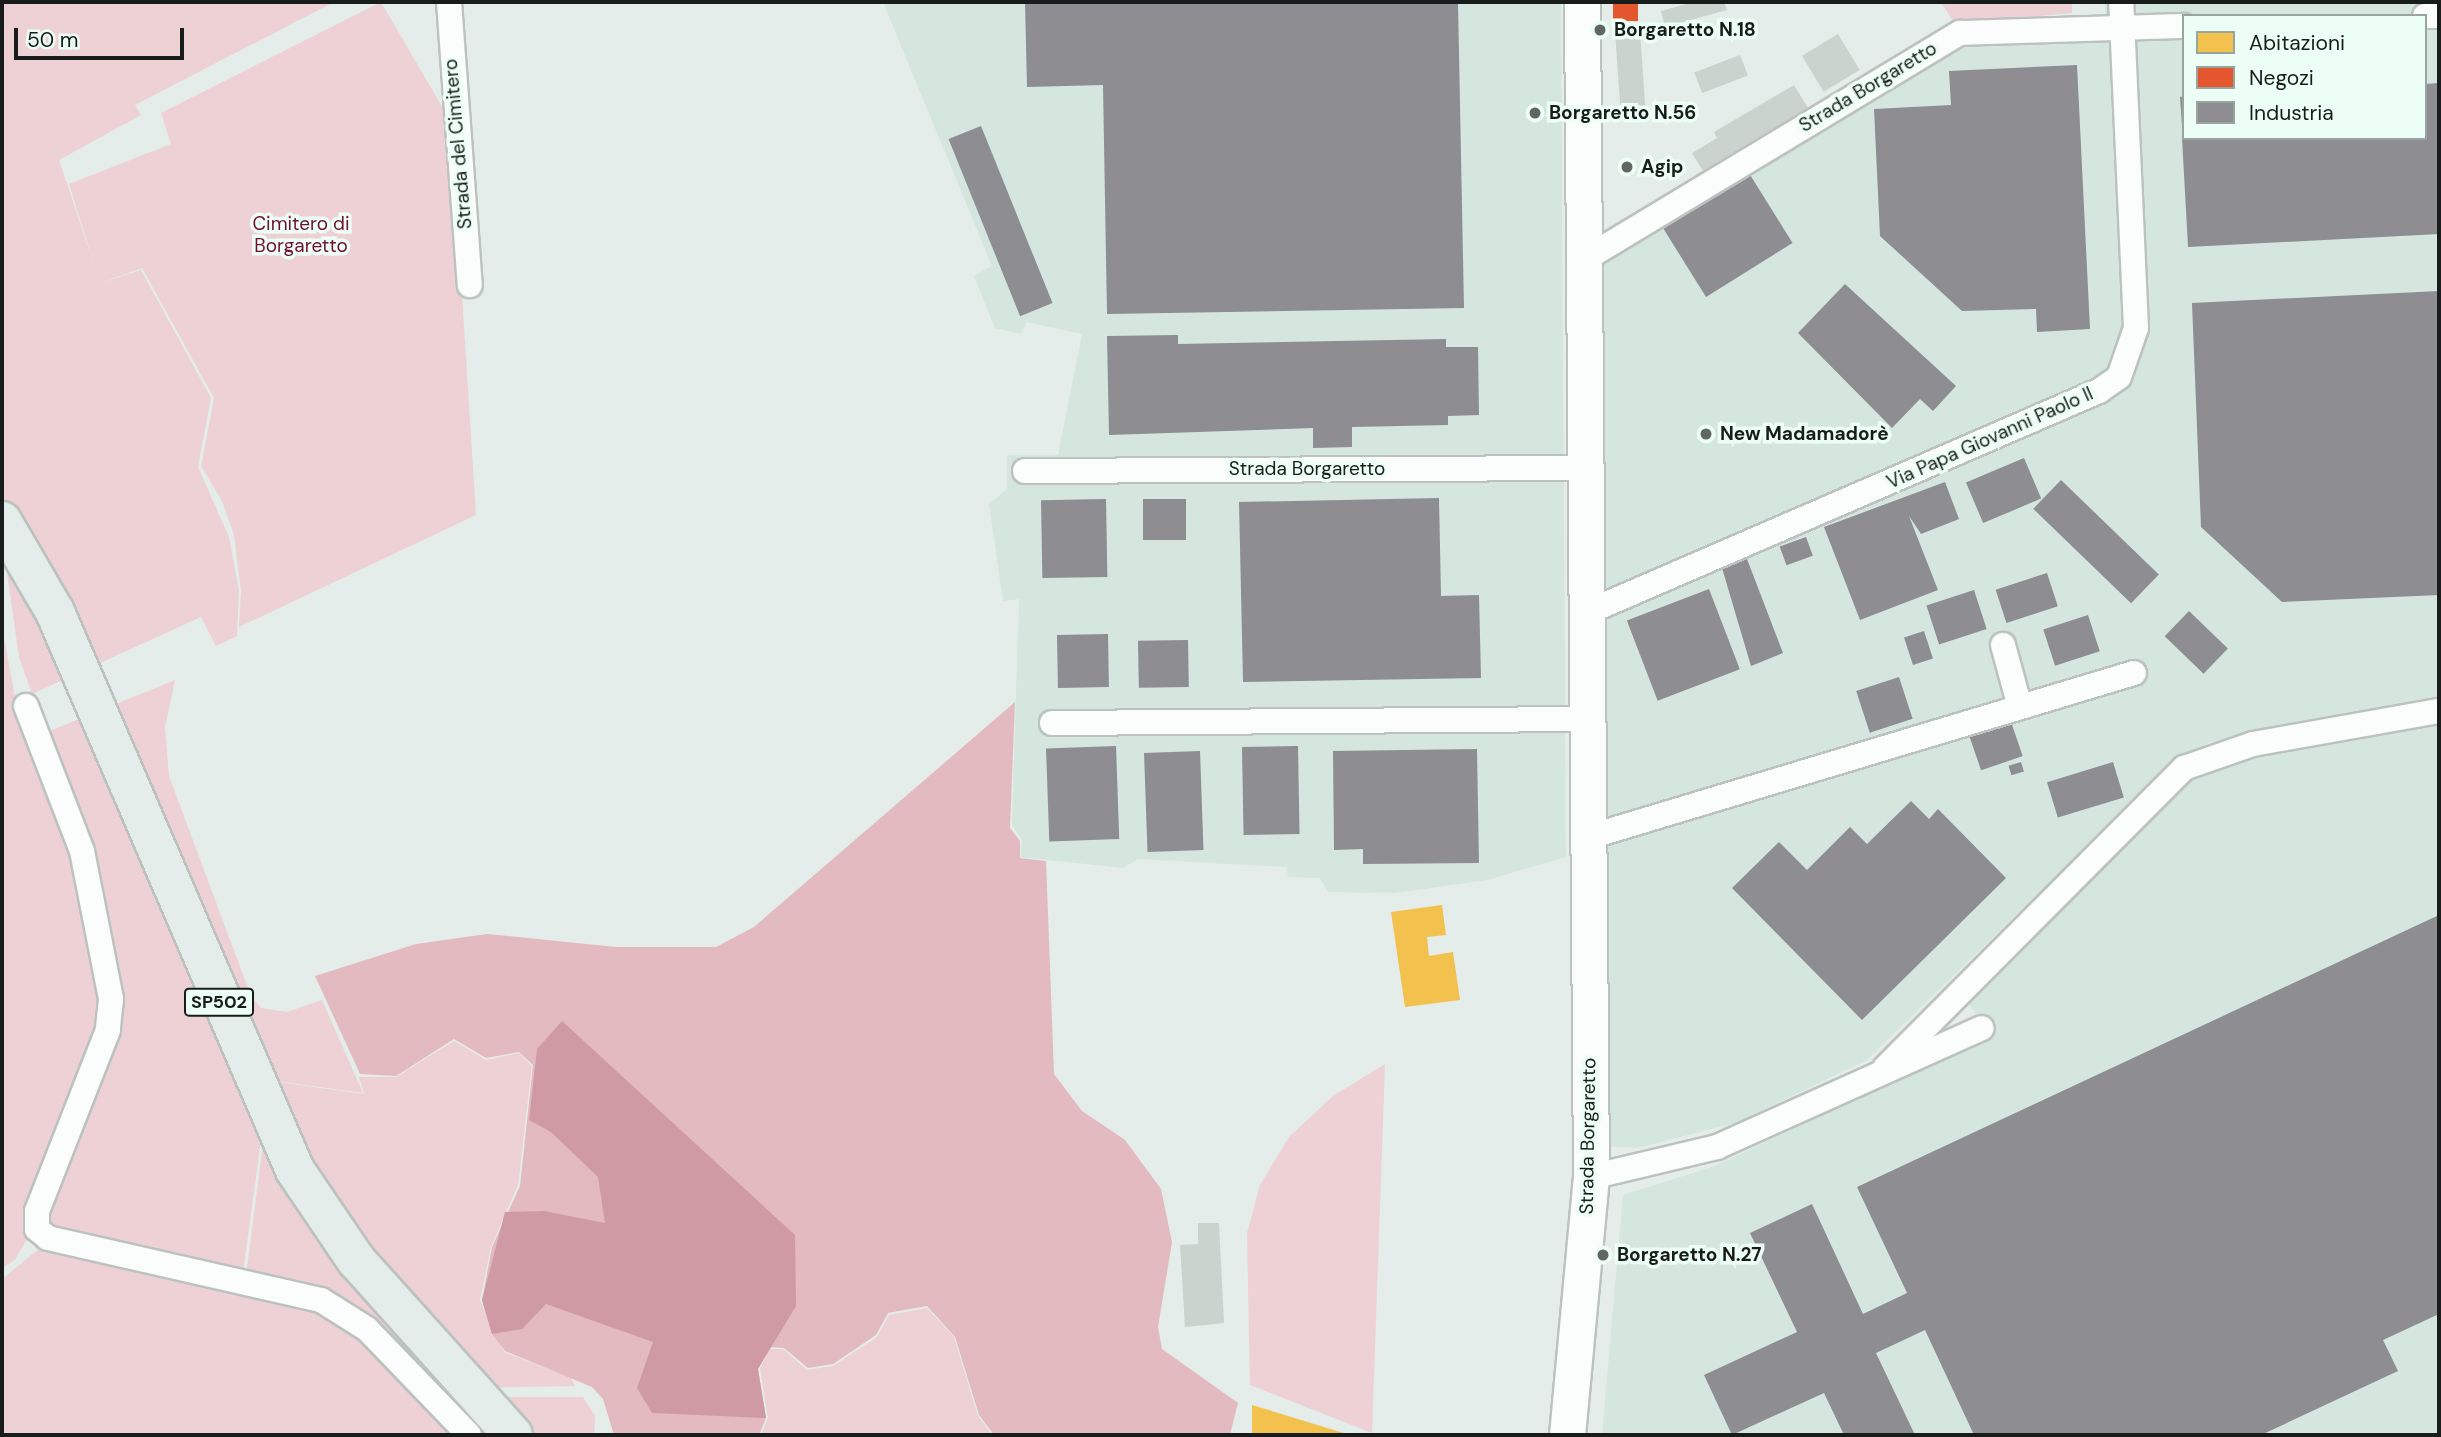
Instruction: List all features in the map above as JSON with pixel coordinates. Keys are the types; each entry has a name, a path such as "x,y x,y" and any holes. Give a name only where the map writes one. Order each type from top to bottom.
{"main road":[{"name":"SP502","path":"2,521 55,612 295,1170 356,1259 513,1435"}],"street":[{"name":"Strada del Cimitero","path":"449,2 470,285"},
{"name":"Strada Borgaretto","path":"1567,1435 1591,1177 1588,468 1582,2"},
{"name":"Via Papa Giovanni Paolo II","path":"1588,612 2099,391 2119,377 2136,328 2121,2"},
{"name":"Strada Borgaretto","path":"1584,259 1960,33 2182,26"},
{"name":"Strada Borgaretto","path":"1025,471 1588,468"},
{"path":"2003,645 2020,707"},
{"path":"1589,837 2134,673"},
{"path":"26,706 82,851 111,999 108,1030 37,1211 37,1228 48,1238 321,1300 367,1329 469,1435"},
{"path":"1885,1068 2184,768 2253,744 2439,711"},
{"path":"1052,723 1588,719"},
{"path":"1591,1177 1717,1147 1885,1068 1983,1028"}],"shaded area":[{"path":"883,2 1561,2 1566,857 1487,880 1395,893 1328,892 1320,878 1288,877 1287,867 1138,859 1123,868 1021,857 1022,839 1012,825 1019,599 1003,601 989,504 1007,489 1007,455 1058,455 1082,334 1027,322 1021,334 995,328 974,276 992,266"},
{"path":"2105,2 2439,2 2439,702 2210,742 2176,759 1867,1060 1738,1122 1638,1148 1603,1146 1596,259 1954,48 2106,40"},
{"path":"1015,702 1010,828 1020,841 1020,858 1046,861 1054,1074 1082,1111 1125,1140 1161,1189 1172,1242 1158,1327 1162,1349 1238,1403 1230,1435 994,1435 979,1415 955,1337 927,1306 888,1313 876,1335 833,1364 808,1368 784,1348 768,1347 758,1369 766,1418 759,1435 614,1435 603,1399 592,1387 505,1351 492,1334 482,1300 492,1247 520,1186 533,1065 519,1052 486,1058 454,1039 396,1076 360,1074 315,976 416,944 487,934 616,947 716,947 754,927"},
{"path":"2439,723 2439,1435 1602,1435 1623,1195 1715,1166 1984,1039 1979,1017 1964,998 2192,777 2220,763"},
{"path":"562,1021 795,1235 796,1306 758,1369 766,1418 652,1413 637,1388 653,1342 546,1304 522,1329 492,1334 482,1300 505,1212 544,1211 605,1223 598,1177 551,1132 529,1120 537,1049"}],"green space":[{"name":"Cimitero di Borgaretto","path":"2,2 334,2 135,105 141,115 59,160 95,267 69,184 171,144 161,113 381,2 451,122 476,515 239,627 241,591 234,535 222,501 201,466 214,398 142,268 100,283 141,270 211,398 198,467 229,537 239,591 237,636 216,646 201,617 32,694 19,657 2,538"},
{"path":"1941,2 2098,2 2072,3 2072,13 1954,23"},
{"path":"2,627 17,708 75,853 98,944 101,1029 31,1232 15,1260 2,1268"},
{"path":"175,680 165,728 169,776 251,996 261,1008 287,1012 322,1000 363,1093 269,1080 243,1273 51,1231 44,1212 114,1032 45,733"},
{"path":"454,1041 486,1060 519,1053 532,1066 518,1185 491,1247 480,1300 504,1352 571,1378 575,1386 460,1388 346,1311 246,1276 271,1081 364,1094 359,1077 396,1077"},
{"path":"1385,1064 1372,1433 1250,1385 1247,1233 1260,1185 1289,1137 1333,1096"},
{"path":"45,1244 261,1291 341,1320 454,1396 451,1435 2,1435 2,1279"},
{"path":"927,1308 954,1337 978,1416 992,1435 761,1435 768,1418 760,1369 769,1349 783,1349 807,1370 833,1366 877,1337 889,1315"},
{"path":"456,1397 583,1397 595,1416 594,1435 452,1435"}],"building: Abitazioni":[{"path":"1442,905 1446,935 1427,937 1429,956 1453,952 1460,1000 1405,1007 1391,912"},
{"path":"1252,1405 1350,1435 1252,1435"}],"building: Negozi":[{"path":"1613,2 1638,2 1638,21 1613,21"}],"building: Industria":[{"path":"1025,2 1458,2 1464,308 1107,314 1103,85 1027,87"},
{"path":"2077,65 2090,329 2037,332 2036,309 1962,311 1880,236 1874,109 1951,105 1949,71"},
{"path":"2439,83 2439,234 2188,247 2182,140 2427,140 2427,84"},
{"path":"981,126 1053,303 1020,316 949,139"},
{"path":"1747,170 1793,243 1706,297 1660,224"},
{"path":"1845,284 1956,386 1933,411 1920,399 1892,428 1798,333"},
{"path":"2439,291 2439,595 2282,602 2201,527 2192,303"},
{"path":"1178,335 1178,344 1446,339 1446,347 1478,347 1479,415 1448,416 1448,425 1352,427 1352,447 1313,448 1313,428 1109,435 1107,336"},
{"path":"2024,458 2041,499 1983,523 1966,483"},
{"path":"2061,480 2159,574 2131,603 2033,509"},
{"path":"1945,482 1959,519 1921,534 1909,516 1938,590 1860,620 1824,527"},
{"path":"1439,498 1441,596 1479,595 1481,678 1243,682 1239,502"},
{"path":"1106,499 1107,577 1042,578 1041,500"},
{"path":"1143,499 1186,499 1186,540 1143,540"},
{"path":"1806,537 1813,556 1787,565 1780,547"},
{"path":"1747,559 1783,653 1751,666 1722,568"},
{"path":"2047,573 2058,606 2006,623 1996,590"},
{"path":"1709,589 1740,669 1658,701 1627,621"},
{"path":"1974,590 1987,629 1939,644 1926,605"},
{"path":"2189,611 2228,649 2204,674 2165,636"},
{"path":"2088,615 2100,651 2055,666 2043,630"},
{"path":"1924,631 1933,659 1913,665 1904,637"},
{"path":"1108,634 1109,687 1058,688 1057,635"},
{"path":"1188,640 1189,687 1139,688 1138,641"},
{"path":"1899,677 1913,719 1870,733 1856,691"},
{"path":"2011,722 2023,756 1981,770 1969,736"},
{"path":"1116,746 1119,839 1049,841 1046,748"},
{"path":"1298,746 1300,834 1244,835 1242,747"},
{"path":"1477,749 1479,863 1363,864 1363,849 1334,850 1333,751"},
{"path":"1200,751 1203,850 1147,852 1144,753"},
{"path":"2021,762 2024,772 2011,775 2009,766"},
{"path":"2113,762 2124,797 2058,818 2047,782"},
{"path":"1911,801 1929,819 1938,809 2006,878 1862,1020 1732,888 1779,842 1807,870 1850,827 1867,844"},
{"path":"2439,915 2439,1314 2383,1340 2398,1371 2261,1435 1974,1435 1925,1330 1876,1353 1915,1435 1844,1435 1824,1393 1732,1435 1704,1375 1797,1332 1750,1233 1812,1204 1863,1314 1907,1293 1857,1187"}],"building: Altro":[{"path":"1694,2 1724,2 1727,10 1665,27 1661,11"},
{"path":"1640,31 1645,108 1620,110 1615,33"},
{"path":"1838,34 1860,70 1824,92 1802,56"},
{"path":"1740,55 1748,76 1702,93 1694,73"},
{"path":"1794,85 1808,108 1703,171 1692,153 1717,138 1714,132"},
{"path":"1198,1223 1219,1223 1224,1323 1185,1327 1180,1245 1198,1244"}],"place":[{"name":"Borgaretto N.18","path":"1600,30"},
{"name":"Borgaretto N.56","path":"1535,113"},
{"name":"Agip","path":"1627,167"},
{"name":"New Madamadorè","path":"1706,434"},
{"name":"Borgaretto N.27","path":"1603,1255"}]}
